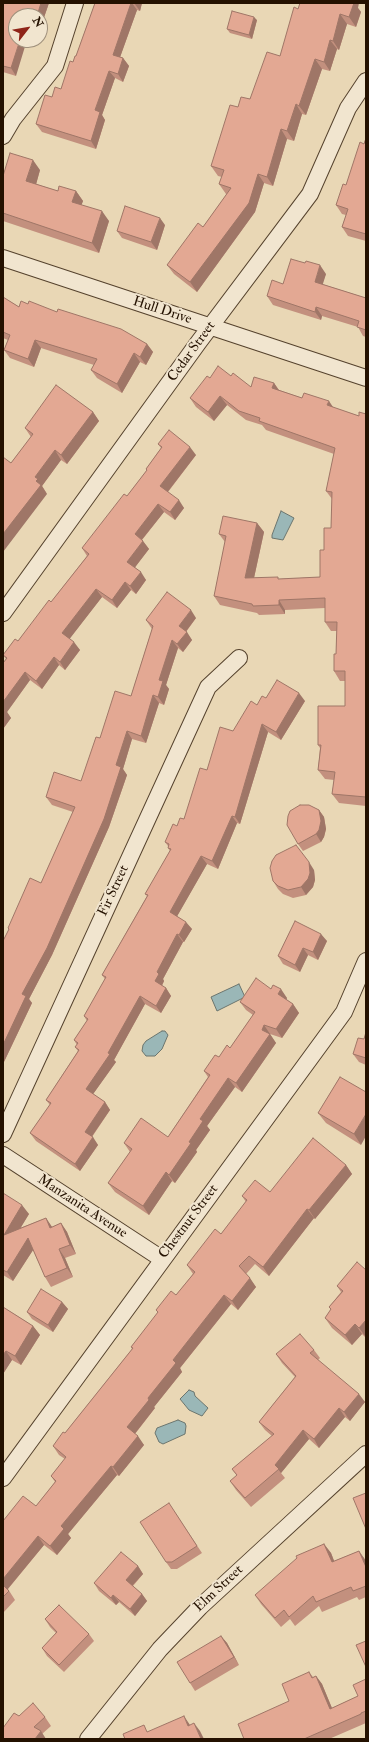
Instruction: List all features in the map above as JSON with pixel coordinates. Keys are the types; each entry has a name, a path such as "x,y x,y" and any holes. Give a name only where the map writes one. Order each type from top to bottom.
{"street":[{"path":"3,136 13,119 55,66 75,3"},
{"name":"Cedar Street","path":"3,613 210,327 310,194 348,108 366,82"},
{"name":"Hull Drive","path":"3,258 366,378"},
{"name":"Fir Street","path":"3,1134 208,687 239,658"},
{"name":"Chestnut Street","path":"3,1478 344,1012 366,961"},
{"name":"Manzanita Avenue","path":"3,1155 162,1259"},
{"name":"Elm Street","path":"88,1739 160,1649 200,1607 366,1454"}],"water":[{"path":"281,511 294,518 283,540 272,538"},
{"path":"239,984 245,997 217,1011 211,997"},
{"path":"162,1031 165,1031 168,1035 162,1049 155,1056 146,1056 142,1051 143,1045 146,1041"},
{"path":"189,1390 194,1392 195,1396 208,1408 202,1416 189,1410 180,1399"},
{"path":"178,1420 185,1423 185,1434 163,1444 159,1442 155,1433 157,1428"}],"building":[{"path":"3,3 41,3 39,8 8,8 8,48 17,48 11,68 3,66"},
{"path":"95,3 131,3 113,55 123,58 118,74 109,71 95,110 100,112 91,141 36,124 45,95 52,97 55,87 61,89 70,61 73,62 76,56"},
{"path":"300,3 354,3 349,17 340,14 333,41 330,40 324,62 315,59 299,106 296,104 287,131 281,129 267,177 258,174 249,203 190,282 167,265 198,223 203,227 231,188 219,184 224,170 211,166 230,105 238,107 241,97 250,99 267,52 280,56 294,7 298,9"},
{"path":"232,11 254,17 249,35 227,29"},
{"path":"366,138 366,234 342,227 348,209 336,205 343,184 346,185 360,142 364,144"},
{"path":"10,153 33,160 26,181 58,191 59,186 76,191 72,202 102,211 92,243 3,213 3,176"},
{"path":"125,206 160,218 151,242 117,231"},
{"path":"291,259 320,265 315,282 366,298 366,330 357,327 359,321 316,307 315,312 267,296 272,280 283,284"},
{"path":"3,297 19,307 21,301 28,304 29,301 57,312 58,309 121,329 147,344 140,357 134,353 117,384 91,370 97,359 35,340 28,359 4,350 10,335 3,332"},
{"path":"218,366 231,376 233,373 251,387 254,377 274,383 272,388 302,398 304,393 329,401 327,405 359,416 359,412 366,414 366,797 332,794 335,772 318,770 321,745 318,745 318,706 345,706 345,671 334,671 337,622 325,622 325,598 279,600 279,605 253,606 252,604 214,596 226,536 219,534 223,516 257,523 245,578 278,577 278,579 320,577 320,550 324,550 324,528 331,528 332,492 326,491 335,448 259,421 260,418 239,411 220,396 208,412 190,398 207,376 210,378"},
{"path":"56,385 93,412 61,455 55,450 35,477 38,479 36,481 41,485 3,534 3,457 11,463 33,434 25,428"},
{"path":"169,430 190,447 160,486 179,500 170,512 158,504 135,534 143,541 127,562 141,572 130,586 125,582 112,600 96,589 62,633 74,642 60,662 54,657 36,681 25,672 3,702 3,663 7,658 3,655 15,639 18,641 49,600 51,602 89,554 82,548 124,494 127,496 147,470 146,469 162,447 158,444"},
{"path":"167,592 191,610 179,626 187,632 177,644 172,640 159,680 163,681 158,697 153,695 141,736 127,731 116,765 121,767 104,819 47,948 22,994 26,996 3,1045 3,941 30,878 41,883 75,807 46,797 54,772 81,781 96,737 100,738 115,691 131,696 153,626 146,620"},
{"path":"277,680 299,693 276,732 262,724 235,817 232,816 212,861 201,856 170,912 186,922 179,935 177,934 157,972 159,974 155,981 166,988 156,1006 140,996 108,1053 110,1054 86,1089 105,1102 85,1132 93,1137 75,1164 30,1133 51,1103 46,1100 79,1050 75,1047 78,1043 74,1040 88,1019 84,1016 106,977 102,975 148,895 145,894 171,849 168,848 169,844 165,842 173,824 177,826 180,818 184,819 200,768 207,770 220,727 233,731 251,701 257,705 262,696 266,698"},
{"path":"300,805 309,805 319,810 321,821 319,830 316,834 298,844 287,825 290,811"},
{"path":"296,845 309,862 310,873 308,879 301,887 288,890 278,886 273,881 270,868 276,855"},
{"path":"295,921 321,934 313,952 303,948 295,965 278,956"},
{"path":"256,978 271,989 273,985 281,989 278,994 293,1004 276,1029 264,1025 262,1030 270,1034 236,1083 228,1078 200,1119 203,1121 189,1142 191,1143 169,1175 166,1172 143,1206 108,1183 132,1149 124,1143 141,1118 168,1137 210,1075 204,1071 215,1055 219,1057 227,1045 230,1048 255,1012 240,1002"},
{"path":"366,1032 366,1058 353,1054 358,1038 364,1039"},
{"path":"340,1077 366,1092 366,1114 354,1134 318,1113"},
{"path":"313,1138 346,1165 309,1210 307,1209 263,1267 249,1256 239,1266 250,1278 232,1301 224,1295 173,1360 176,1363 127,1427 138,1436 61,1526 64,1529 50,1546 38,1536 3,1579 3,1521 23,1496 36,1506 56,1481 51,1476 66,1457 53,1446 133,1348 131,1347 158,1312 156,1310 171,1291 176,1295 195,1272 187,1265 215,1229 221,1234 247,1200 242,1196 255,1180 270,1192"},
{"path":"3,1193 22,1205 4,1235 46,1218 50,1228 61,1223 70,1245 59,1249 67,1268 45,1277 28,1238 7,1272 3,1270"},
{"path":"357,1262 366,1270 366,1320 359,1328 355,1324 345,1335 325,1318 331,1309 329,1307 343,1291 337,1286"},
{"path":"41,1289 62,1302 48,1325 27,1312"},
{"path":"3,1307 33,1326 15,1356 6,1351 3,1355"},
{"path":"300,1334 314,1350 310,1353 359,1394 344,1412 339,1408 314,1439 303,1430 275,1465 279,1469 245,1498 230,1481 237,1475 232,1469 274,1434 259,1422 296,1376 276,1354"},
{"path":"366,1493 366,1529 353,1498"},
{"path":"169,1503 197,1546 172,1562 166,1562 140,1522"},
{"path":"324,1544 332,1562 359,1551 366,1567 366,1586 353,1591 351,1587 316,1602 313,1596 289,1617 284,1610 275,1618 255,1595 297,1558 296,1556"},
{"path":"121,1552 138,1566 126,1580 142,1594 130,1609 113,1595 111,1598 94,1583"},
{"path":"3,1585 9,1591 3,1597"},
{"path":"59,1605 89,1634 59,1665 42,1648 57,1632 45,1619"},
{"path":"221,1636 234,1657 190,1683 177,1662"},
{"path":"366,1641 366,1667 356,1645"},
{"path":"309,1672 312,1678 316,1676 330,1709 358,1696 353,1685 366,1679 366,1711 304,1739 244,1739 238,1724 289,1701 282,1684"},
{"path":"33,1703 45,1717 34,1727 41,1731 35,1739 3,1739 3,1728 14,1713 19,1716"},
{"path":"184,1716 188,1726 194,1723 201,1739 125,1739 123,1734 144,1725 147,1732"}]}
